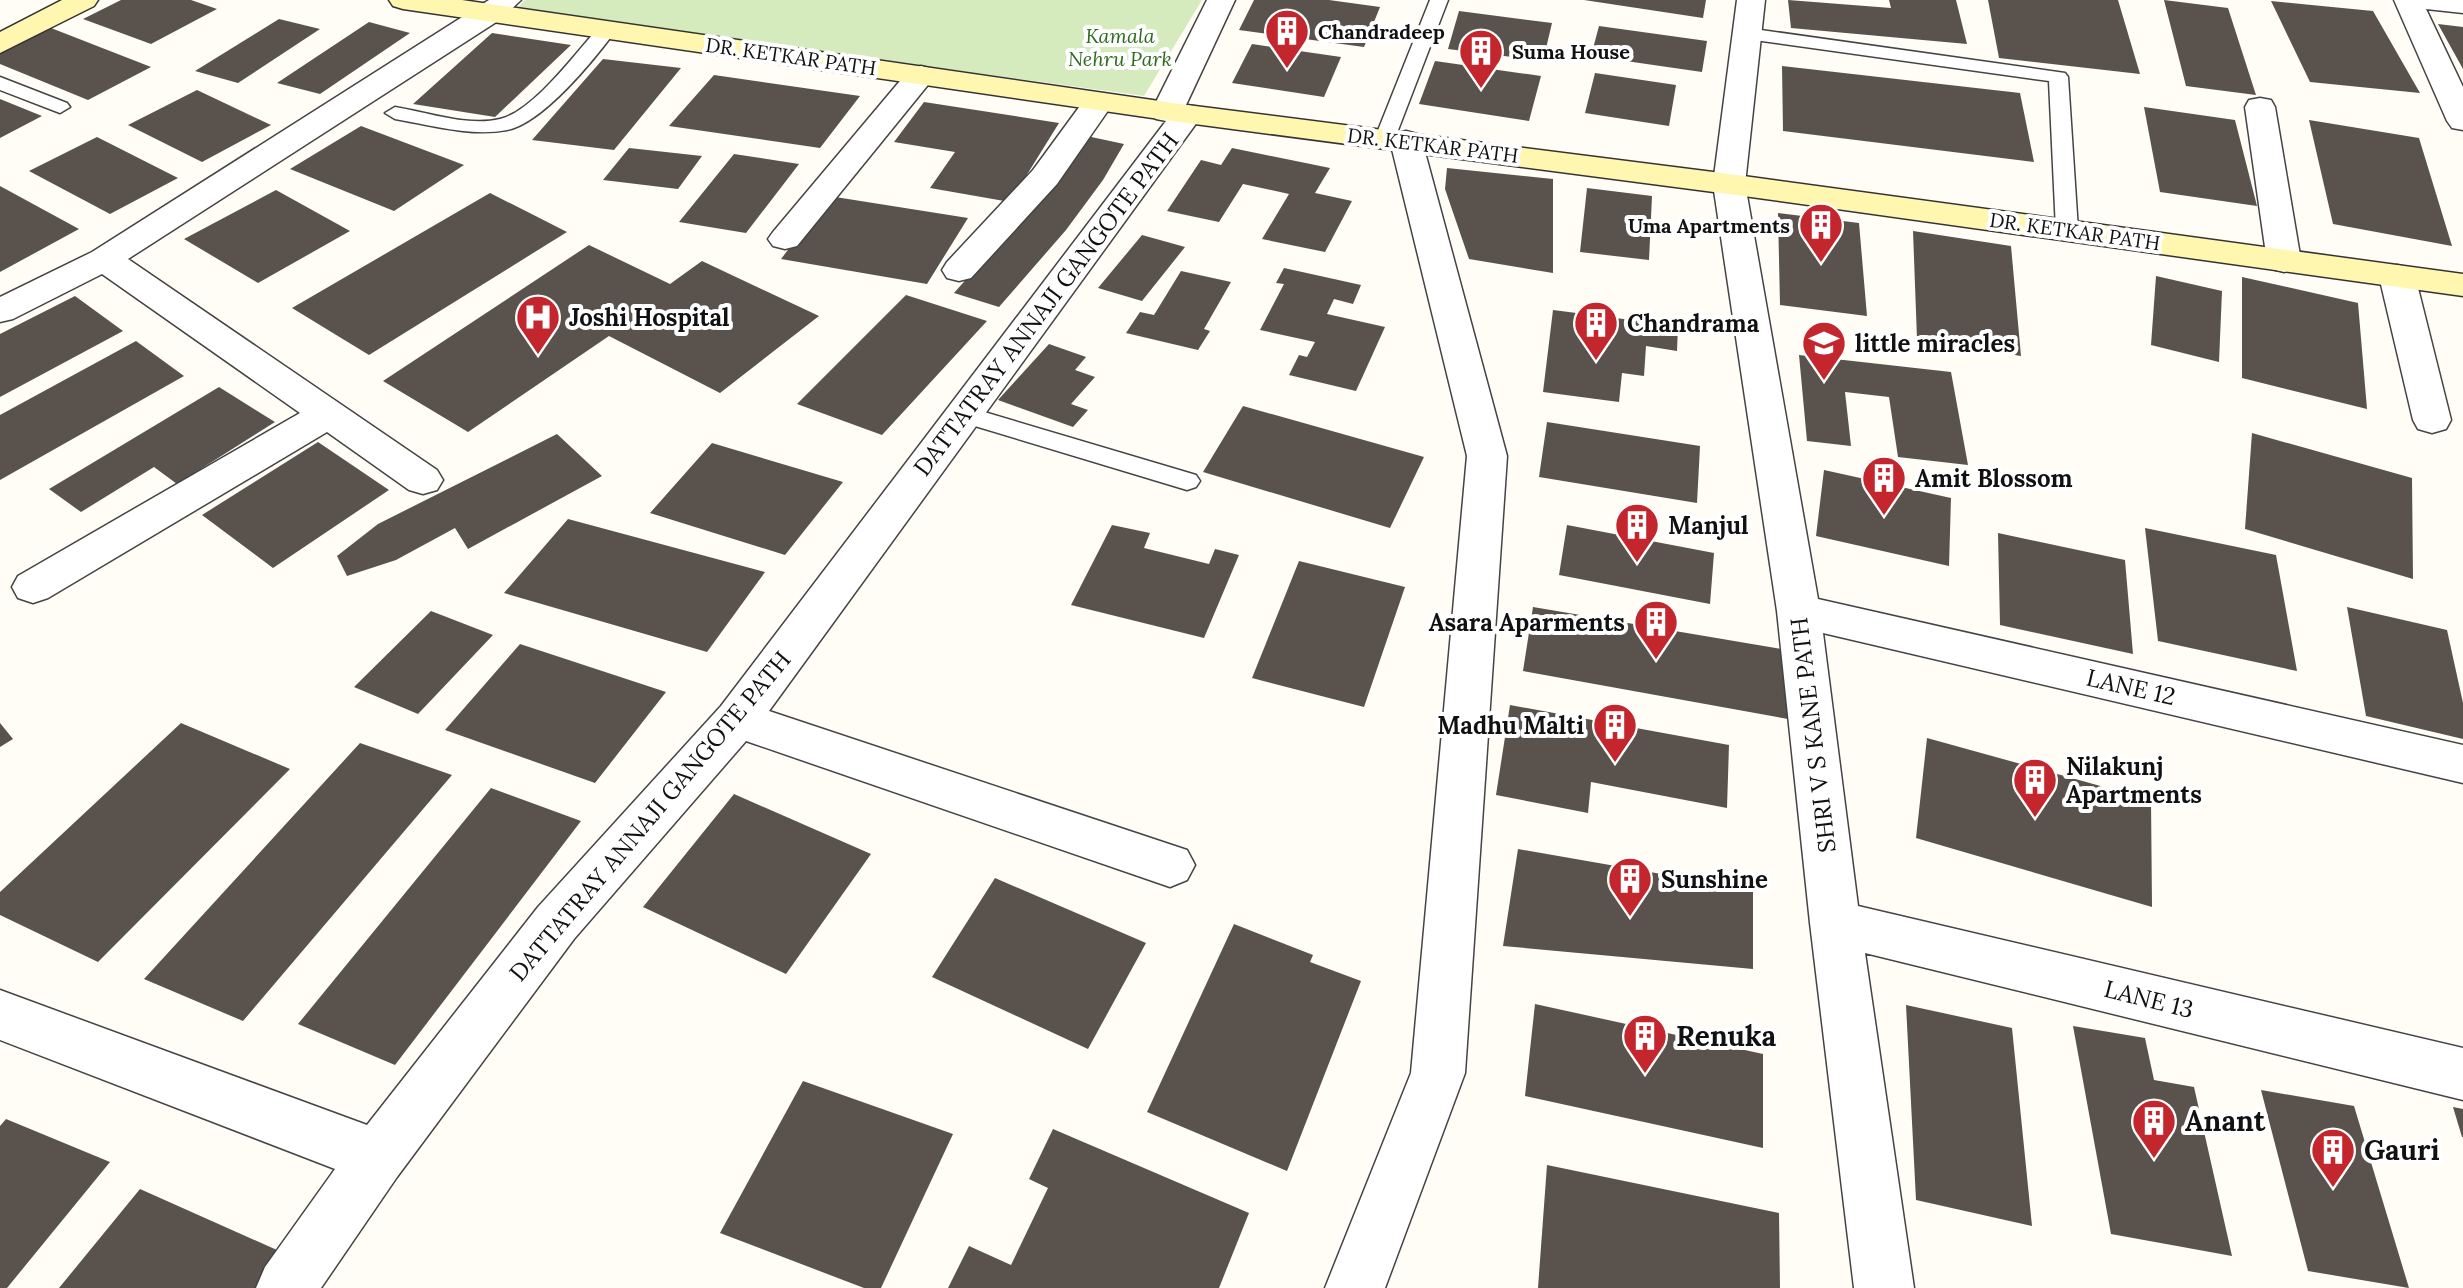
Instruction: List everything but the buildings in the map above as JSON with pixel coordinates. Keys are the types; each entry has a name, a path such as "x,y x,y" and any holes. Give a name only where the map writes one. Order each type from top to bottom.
{"street":[{"path":"0,44 84,0"},
{"name":"DR. KETKAR PATH","path":"403,0 499,7 607,30 1099,102 1729,184 2463,285"},
{"name":"DATTATRAY ANNAJI GANGOTE PATH","path":"286,1288 377,1157 556,923 737,719 964,414 1177,113 1221,0"},
{"name":"SHRI V S KANE PATH","path":"1751,0 1729,184 1799,611 1835,923 1884,1288"},
{"path":"2408,0 2463,121"},
{"path":"2424,0 2463,4"},
{"path":"0,311 104,259 499,7"},
{"path":"785,239 921,75"},
{"path":"959,270 1045,177 1099,102"},
{"path":"2260,107 2284,261"},
{"path":"1355,1288 1438,1073 1487,456 1395,140"},
{"path":"104,259 423,480"},
{"path":"2397,276 2432,420"},
{"path":"33,587 328,414"},
{"name":"LANE 12","path":"1799,611 2463,764"},
{"path":"737,719 1170,865"},
{"name":"LANE 13","path":"1835,923 2463,1074"},
{"path":"0,1015 377,1157"}],"lane":[{"path":"1395,140 1439,0"},
{"path":"395,113 482,125 507,125 536,105 607,30"},
{"path":"1747,34 2058,77 2067,230"},
{"path":"0,83 60,107"},
{"path":"964,414 1187,481"}],"green space":[{"name":"Kamala Nehru Park","path":"525,0 1202,0 1144,96 515,10"}],"place":[{"name":"Chandradeep","path":"1287,70"},
{"name":"Suma House","path":"1481,90"},
{"name":"Uma Apartments","path":"1821,264"},
{"name":"Joshi Hospital","path":"538,356"},
{"name":"Chandrama","path":"1596,362"},
{"name":"little miracles","path":"1824,382"},
{"name":"Amit Blossom","path":"1884,517"},
{"name":"Manjul","path":"1637,564"},
{"name":"Asara Aparments","path":"1656,661"},
{"name":"Madhu Malti","path":"1615,764"},
{"name":"Nilakunj Apartments","path":"2035,819"},
{"name":"Sunshine","path":"1630,918"},
{"name":"Renuka","path":"1645,1075"},
{"name":"Anant","path":"2154,1160"},
{"name":"Gauri","path":"2333,1189"}]}
